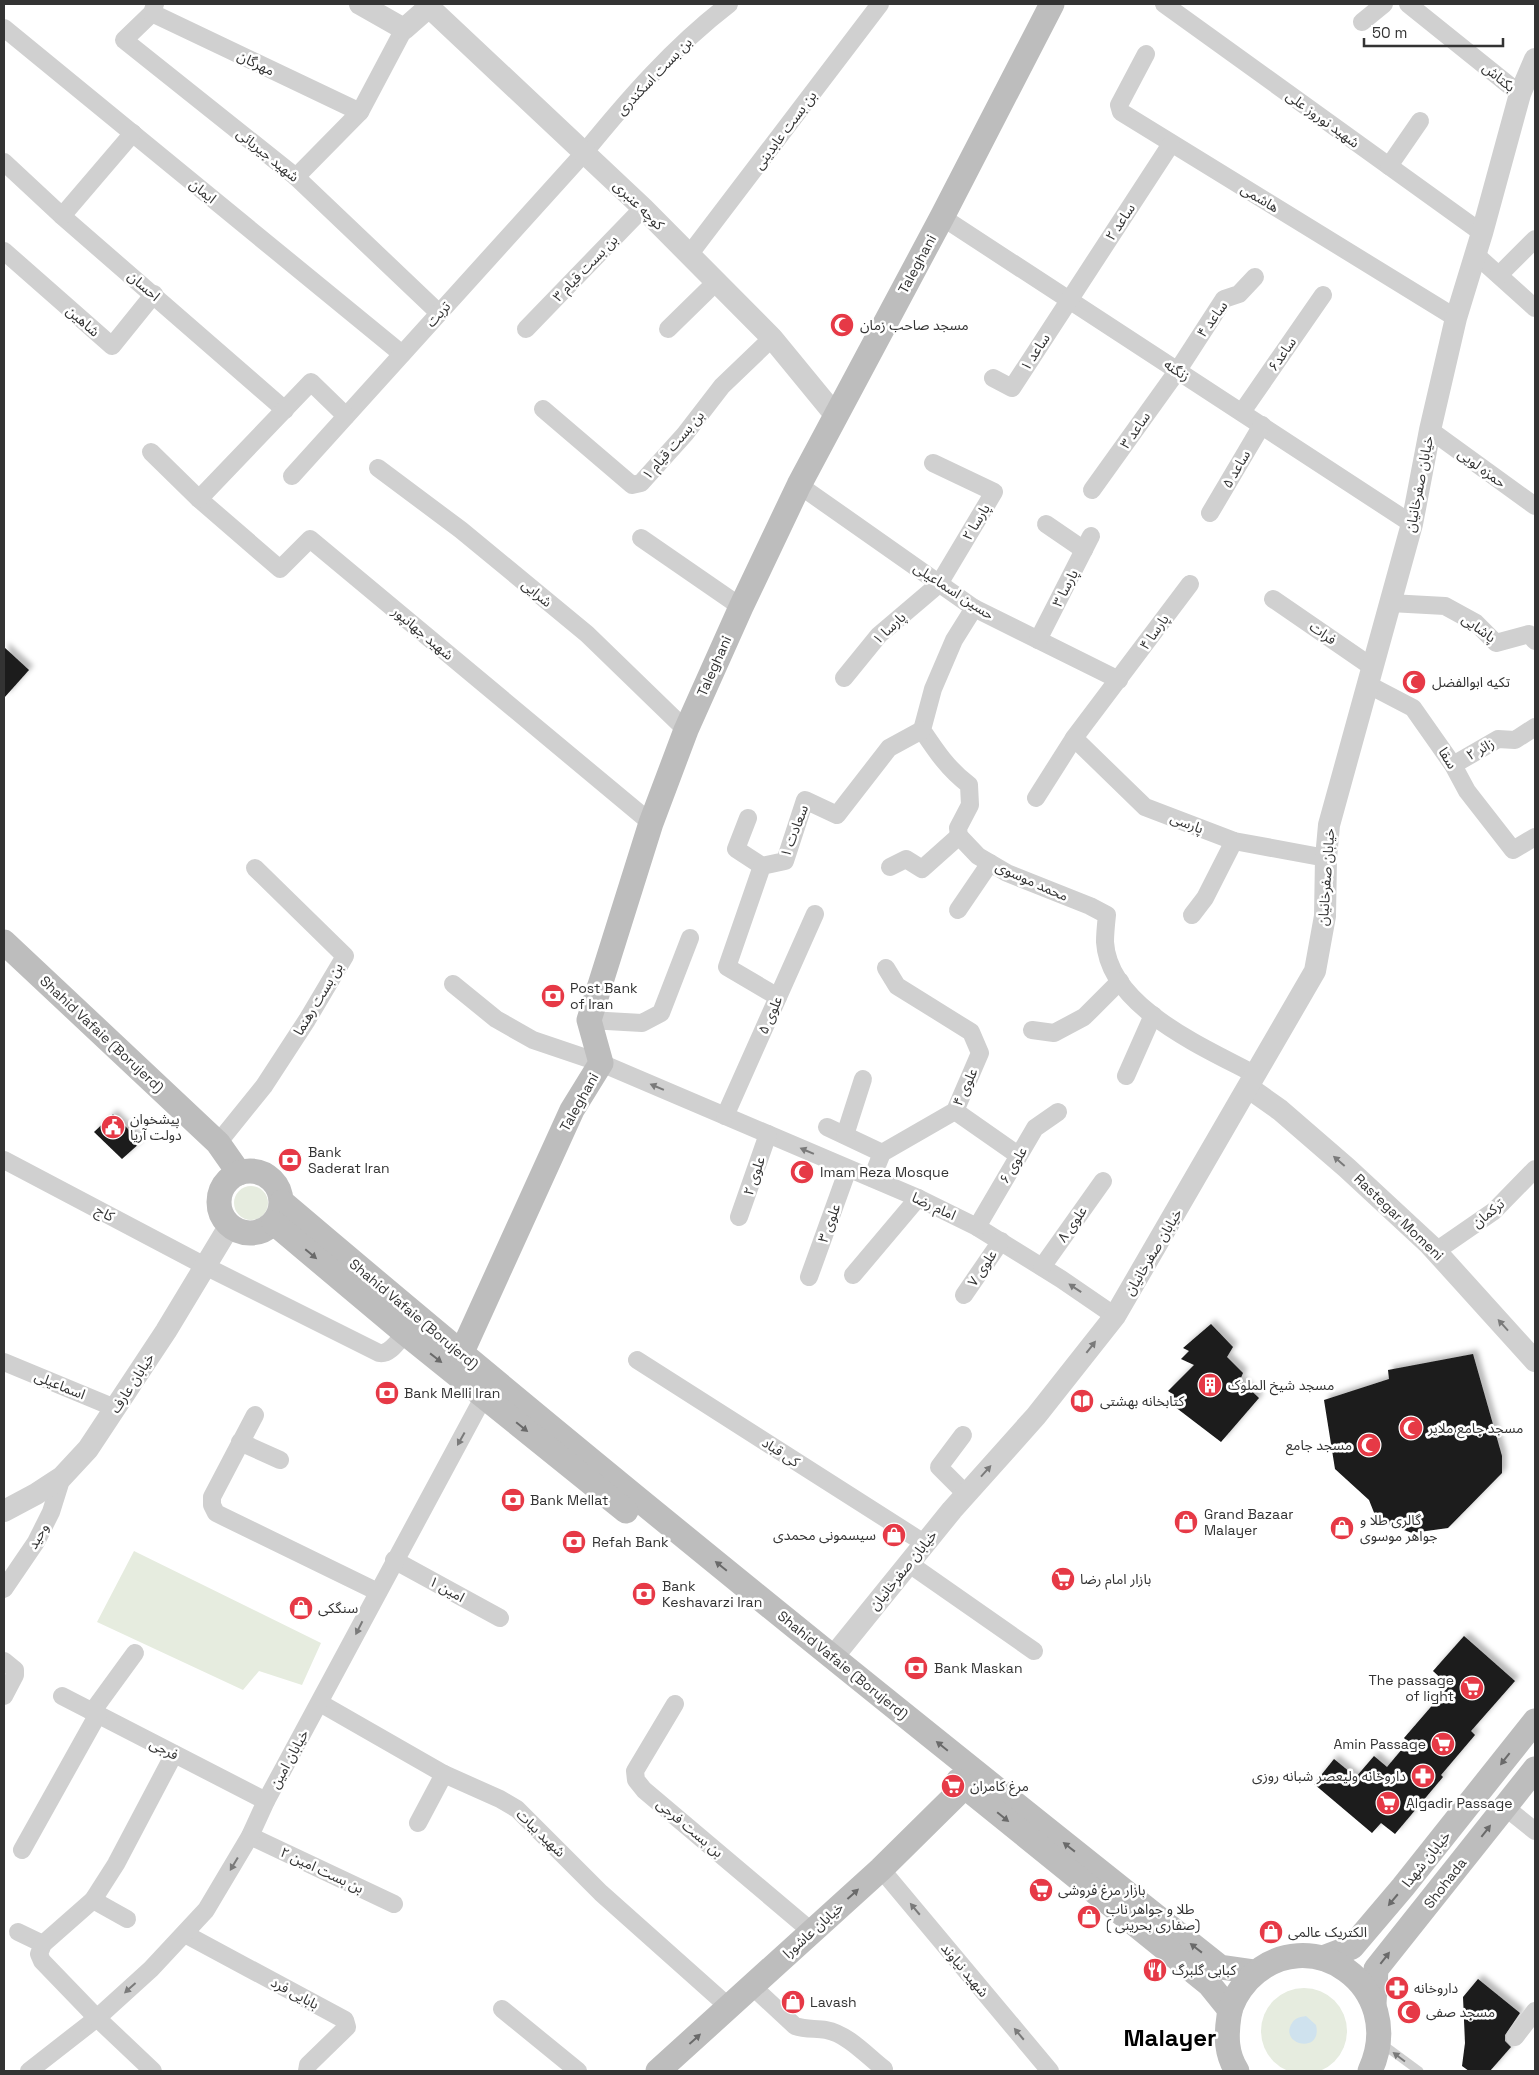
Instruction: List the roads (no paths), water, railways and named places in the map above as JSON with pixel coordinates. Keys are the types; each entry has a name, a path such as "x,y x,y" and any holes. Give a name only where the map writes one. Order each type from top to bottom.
{"main road":[{"name":"Taleghani","path":"461,1354 572,1110 600,1063 589,1020 651,822 686,730 741,607 799,485 1052,4"},
{"name":"Shahid Vafaie (Borujerd)","path":"4,942 218,1143 239,1173"},
{"path":"254,1171 264,1174 273,1180 279,1188 278,1212 262,1232 242,1233 230,1226 220,1212 221,1191 226,1182 239,1173 254,1171"},
{"name":"Shahid Vafaie (Borujerd)","path":"278,1212 461,1354 833,1657 1220,1967 1256,1972"},
{"name":"Shahid Vafaie (Borujerd)","path":"278,1212 405,1333 1209,1984 1230,2010"},
{"name":"خیابان شهدا","path":"1323,1958 1352,1947 1403,1887 1535,1721"},
{"name":"Shohada","path":"1374,2004 1376,1969 1535,1769"},
{"name":"خیابان عاشورا","path":"658,2071 730,2008 811,1931 881,1869 965,1786"},
{"path":"1237,2071 1228,2049 1226,2033 1230,2010 1240,1989 1256,1972 1282,1959 1303,1956 1323,1958 1348,1971 1359,1980 1374,2004 1380,2023 1380,2042 1370,2071"}],"street":[{"path":"360,4 404,29"},
{"name":"بن بست اسکندری","path":"584,153 636,91 672,53 729,4"},
{"name":"بن بست عابدینی","path":"690,255 880,4"},
{"name":"شهید نوروز علی","path":"1164,4 1389,166 1479,244"},
{"path":"1362,22 1384,4"},
{"name":"بکتاش","path":"1408,4 1530,77"},
{"path":"296,177 360,112 404,29 430,6"},
{"name":"کوچه عنبری","path":"430,6 690,255 715,283 772,338 836,416"},
{"name":"مهرگان","path":"154,8 360,112"},
{"name":"شهید جیریائی","path":"154,8 124,40 296,177 438,313"},
{"name":"ایمان","path":"4,28 402,354"},
{"name":"هاشمی","path":"1146,54 1119,108 1121,112 1456,318"},
{"name":"خیابان صفرخانیان","path":"833,1657 924,1543 1036,1416 1116,1316 1315,972 1325,916 1326,858 1329,824 1412,524 1430,430 1456,318 1530,77"},
{"path":"1389,166 1420,121"},
{"path":"62,216 133,134"},
{"name":"ساعد ۲","path":"1068,299 1171,144"},
{"name":"تربت","path":"292,476 584,153"},
{"name":"احسان","path":"4,162 62,216 154,294 285,410"},
{"name":"بن بست قیام ۳","path":"526,329 643,208"},
{"name":"زنگنه","path":"942,216 1412,524"},
{"path":"1499,275 1535,239"},
{"path":"1479,244 1499,275 1535,308"},
{"name":"شاهین","path":"4,251 112,346 154,294"},
{"name":"ساعد ۴","path":"1178,370 1224,298 1239,294 1255,277"},
{"path":"668,329 715,283"},
{"name":"ساعد۶","path":"1242,412 1323,295"},
{"name":"ساعد ۱","path":"993,378 1012,388 1068,299"},
{"name":"بن بست قیام ۱","path":"543,409 632,485 641,483 685,434 722,386 772,338"},
{"name":"ساعد ۳","path":"1092,490 1178,370"},
{"path":"199,499 311,382 346,416"},
{"name":"ساعد ۵","path":"1210,513 1262,425"},
{"name":"حمزه لویی","path":"1430,430 1535,506"},
{"name":"شهید جهانپور","path":"151,452 199,499 280,569 310,539 651,822"},
{"name":"پارسا ۲","path":"933,463 994,492 939,584"},
{"name":"شرایی","path":"378,468 462,530 587,634 686,730"},
{"name":"حسین اسماعیلی","path":"799,485 974,608 1119,680"},
{"name":"پارسا ۳","path":"1038,640 1088,543 1046,524"},
{"path":"641,538 741,607"},
{"name":"پارسا ۱","path":"844,678 879,634 939,584"},
{"name":"پارسا ۴","path":"1036,798 1074,738 1190,584"},
{"name":"فرات","path":"1273,599 1369,675"},
{"name":"پاشایی","path":"1390,603 1445,606 1476,623 1496,643 1529,634 1535,641"},
{"path":"890,867 906,859 922,870 959,836 958,828 970,805 968,785 953,773 941,759 922,730 933,689 954,640 974,608"},
{"name":"سقا","path":"1369,675 1413,708 1453,764 1467,790 1513,850 1535,837"},
{"name":"زائر ۲","path":"1453,764 1498,739 1515,740 1535,727"},
{"name":"سعادت ۱","path":"778,997 727,967 762,866 785,861 805,800 837,815 889,748 922,730"},
{"name":"پارسی","path":"1074,738 1145,807 1234,841 1326,858"},
{"path":"748,818 736,849 762,866"},
{"name":"محمد موسوی","path":"959,836 978,856 1007,873 1090,906 1107,915 1105,944 1112,968 1129,995 1167,1028 1252,1081"},
{"path":"1192,915 1205,898 1234,841"},
{"path":"958,910 990,863"},
{"name":"بن بست رهنما","path":"218,1143 264,1086 307,1020 344,956 255,868"},
{"name":"علوی ۵","path":"726,1116 815,914"},
{"path":"589,1020 642,1023 661,1013 690,938"},
{"name":"علوی ۴","path":"882,1153 955,1111 980,1053 971,1032 897,986 886,968"},
{"path":"1032,1030 1054,1033 1084,1017 1120,981"},
{"name":"امام رضا","path":"453,984 496,1019 533,1040 600,1063 726,1116 918,1198 977,1227 1116,1316"},
{"path":"1126,1076 1153,1015"},
{"path":"845,1135 863,1078"},
{"name":"Rastegar Momeni","path":"1252,1081 1280,1110 1347,1168 1436,1251 1535,1361"},
{"path":"955,1111 1018,1155"},
{"name":"علوی ۶","path":"977,1227 1035,1128 1058,1112"},
{"path":"827,1127 882,1153 872,1178"},
{"name":"علوی ۲","path":"739,1217 768,1134"},
{"name":"کاج","path":"4,1160 205,1266 379,1352 389,1351 405,1333"},
{"name":"علوی ۳","path":"809,1277 848,1169"},
{"name":"ترکمان","path":"1436,1251 1494,1211 1535,1169"},
{"name":"علوی ۸","path":"1042,1267 1103,1181"},
{"path":"854,1275 918,1198"},
{"name":"خیابان عارف","path":"4,1511 36,1494 62,1477 88,1449 230,1226"},
{"name":"علوی ۷","path":"964,1295 1000,1241"},
{"name":"کی قباد","path":"637,1360 924,1543"},
{"name":"اسماعیلی","path":"4,1362 115,1408"},
{"name":"خیابان امین","path":"30,2071 97,2018 151,1969 206,1910 250,1836 266,1801 320,1703 394,1560 484,1396"},
{"path":"256,1415 212,1497 212,1505 216,1512 378,1592"},
{"path":"964,1435 939,1467 966,1494"},
{"path":"240,1442 280,1460"},
{"name":"وحید","path":"4,1589 40,1535 51,1512 62,1477"},
{"name":"امین ۱","path":"394,1560 500,1618"},
{"path":"908,1563 1034,1652"},
{"path":"22,1850 95,1713 135,1653"},
{"path":"4,1661 15,1670 4,1696"},
{"name":"فرجی","path":"62,1696 266,1801"},
{"name":"شهید بیات","path":"320,1703 444,1774 500,1799 517,1809 601,1893 730,2008"},
{"name":"بن بست فرجی","path":"675,1704 635,1771 636,1780 644,1790 811,1931"},
{"path":"153,2071 97,2018 42,1961 39,1954 43,1944 93,1900 116,1864 174,1754"},
{"path":"418,1822 444,1774"},
{"path":"1506,1807 1535,1831"},
{"name":"بن بست امین ۲","path":"250,1836 394,1904"},
{"name":"شهید نیاوند","path":"881,1869 1050,2071"},
{"path":"93,1900 127,1919"},
{"path":"18,1932 43,1944"},
{"name":"بابایی فرد","path":"185,1934 345,2020 347,2027 308,2065 307,2071"},
{"path":"752,1986 795,2026 803,2029 827,2030 843,2037 884,2070"},
{"path":"502,2009 578,2071"},
{"path":"1515,2037 1535,2011"}],"lane":[{"path":"1380,2042 1419,2071"}],"water":[{"path":"1306,2016 1316,2025 1316,2034 1313,2040 1301,2044 1291,2037 1289,2031 1295,2020"}],"place":[{"name":"مسجد صاحب زمان","path":"842,325"},
{"name":"تکیه ابوالفضل","path":"1414,682"},
{"name":"Post Bank of Iran","path":"553,996"},
{"name":"پیشخوان دولت آریا","path":"113,1127"},
{"name":"Bank Saderat Iran","path":"290,1160"},
{"name":"Imam Reza Mosque","path":"802,1172"},
{"name":"مسجد شیخ الملوک","path":"1210,1385"},
{"name":"Bank Melli Iran","path":"387,1393"},
{"name":"کتابخانه بهشتی","path":"1082,1401"},
{"name":"مسجد جامع ملایر","path":"1411,1428"},
{"name":"مسجد جامع","path":"1369,1445"},
{"name":"Bank Mellat","path":"513,1500"},
{"name":"Grand Bazaar Malayer","path":"1186,1522"},
{"name":"گالری طلا و جواهر موسوی","path":"1342,1528"},
{"name":"سیسمونی محمدی","path":"894,1535"},
{"name":"Refah Bank","path":"574,1542"},
{"name":"بازار امام رضا","path":"1063,1579"},
{"name":"Bank Keshavarzi Iran","path":"644,1594"},
{"name":"سنگکی","path":"301,1608"},
{"name":"Bank Maskan","path":"916,1668"},
{"name":"The passage of light","path":"1472,1688"},
{"name":"Amin Passage","path":"1443,1744"},
{"name":"داروخانه ولیعصر شبانه روزی","path":"1423,1776"},
{"name":"مرغ کامران","path":"953,1786"},
{"name":"Algadir Passage","path":"1388,1803"},
{"name":"بازار مرغ فروشی","path":"1041,1890"},
{"name":"طلا و جواهر ناب ( صفاری بحرینی)","path":"1089,1917"},
{"name":"الکتریک عالمی","path":"1271,1932"},
{"name":"کبابی گلبرگ","path":"1155,1970"},
{"name":"داروخانه","path":"1397,1988"},
{"name":"Lavash","path":"793,2002"},
{"name":"مسجد صفی","path":"1409,2012"}],"district":[{"name":"Malayer","path":"1170,2037"}]}
